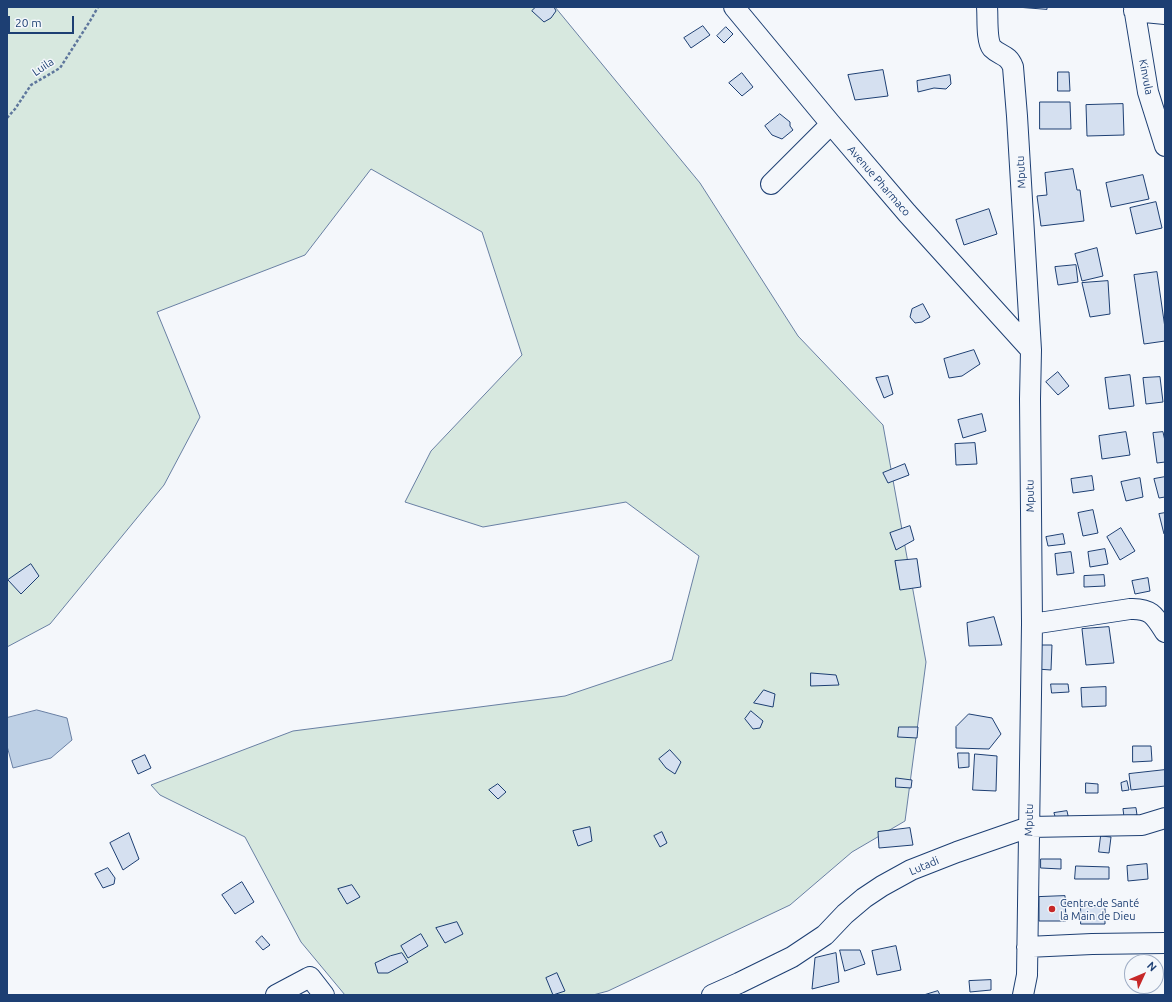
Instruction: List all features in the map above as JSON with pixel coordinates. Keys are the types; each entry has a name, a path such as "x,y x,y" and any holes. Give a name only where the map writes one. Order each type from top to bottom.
{"street":[{"name":"Avenue Pharmaco","path":"734,7 907,213 1030,350"},
{"name":"Mputu","path":"987,7 988,34 992,48 1005,56 1011,62 1013,67 1030,350 1032,624 1027,975 1023,995"},
{"path":"1134,9 1165,14"},
{"name":"Kinvula","path":"1134,9 1148,92 1165,146"},
{"path":"771,184 831,124"},
{"path":"1032,624 1141,608 1150,612 1157,619 1165,632"},
{"name":"Lutadi","path":"712,995 792,957 825,935 845,914 864,898 882,886 911,870 957,852 1029,827 1142,825 1165,818"},
{"path":"1027,947 1165,943"},
{"path":"276,995 308,978 310,978 324,995"}],"path":[{"name":"Luila","path":"7,118 15,110 31,85 60,68 98,7"}],"shaded area":[{"path":"7,7 555,7 700,183 798,336 883,425 926,662 905,821 852,852 790,905 608,991 593,995 345,995 301,942 245,837 160,795 151,785 293,731 565,696 672,660 699,556 626,502 483,527 405,502 431,451 522,355 482,232 371,169 305,255 157,312 200,417 164,485 50,624 7,647"}],"water":[{"path":"37,710 67,718 72,740 51,758 13,768 7,746 7,718"}],"building":[{"path":"536,7 554,7 556,11 551,18 544,22 532,11"},
{"path":"1017,7 1047,7 1047,9"},
{"path":"703,26 710,35 691,48 684,38"},
{"path":"726,27 733,34 724,43 717,36"},
{"path":"883,70 888,96 855,100 848,75"},
{"path":"1058,72 1069,72 1070,91 1058,91"},
{"path":"742,73 753,87 742,96 729,83"},
{"path":"950,75 951,84 946,89 934,88 918,92 917,81"},
{"path":"1040,102 1070,102 1071,129 1040,129"},
{"path":"1123,104 1124,135 1087,136 1086,105"},
{"path":"780,114 790,122 790,126 793,130 782,139 772,135 765,126"},
{"path":"1073,169 1077,190 1080,190 1084,221 1041,226 1037,196 1047,195 1045,173"},
{"path":"1143,175 1149,199 1111,207 1106,183"},
{"path":"1156,202 1162,228 1136,234 1130,208"},
{"path":"989,209 997,234 964,245 956,220"},
{"path":"1097,248 1103,276 1082,281 1075,254"},
{"path":"1076,265 1078,282 1058,285 1055,267"},
{"path":"1157,272 1165,328 1165,341 1144,344 1134,275"},
{"path":"1108,281 1110,314 1090,317 1082,283"},
{"path":"923,304 930,317 922,322 915,323 910,317 912,309"},
{"path":"974,350 980,364 962,376 949,378 944,359"},
{"path":"1058,372 1069,386 1058,395 1046,382"},
{"path":"1130,375 1134,406 1109,409 1105,378"},
{"path":"888,376 893,394 884,398 876,378"},
{"path":"1160,377 1163,402 1146,404 1143,378"},
{"path":"982,414 986,431 963,438 958,420"},
{"path":"1126,432 1130,455 1102,459 1099,436"},
{"path":"1163,432 1165,441 1165,462 1157,463 1153,433"},
{"path":"975,443 977,464 956,465 955,444"},
{"path":"905,464 909,475 888,483 883,473"},
{"path":"1092,476 1094,490 1073,493 1071,479"},
{"path":"1165,477 1165,497 1159,498 1154,479"},
{"path":"1140,478 1143,497 1126,501 1121,482"},
{"path":"1093,510 1098,533 1083,536 1078,513"},
{"path":"1165,513 1165,533 1164,534 1159,514"},
{"path":"910,526 914,540 896,550 890,533"},
{"path":"1121,528 1135,551 1120,560 1107,537"},
{"path":"1063,534 1065,544 1048,546 1046,537"},
{"path":"1105,549 1108,564 1090,567 1088,552"},
{"path":"1071,552 1074,573 1057,575 1055,554"},
{"path":"917,559 921,587 900,590 895,561"},
{"path":"31,564 39,576 21,594 8,580"},
{"path":"1104,575 1105,586 1084,587 1084,576"},
{"path":"1148,578 1150,591 1135,594 1132,581"},
{"path":"994,617 1002,645 969,646 967,623"},
{"path":"1109,627 1114,663 1086,665 1082,629"},
{"path":"1038,645 1052,645 1051,670 1037,669"},
{"path":"811,673 836,675 839,685 811,686"},
{"path":"1051,684 1068,684 1069,692 1052,693"},
{"path":"1106,687 1106,706 1082,707 1081,688"},
{"path":"764,690 775,694 773,707 754,703"},
{"path":"751,711 763,721 760,728 753,729 745,719"},
{"path":"969,714 992,718 1001,734 989,749 956,748 956,727"},
{"path":"899,727 918,727 917,738 898,737"},
{"path":"1133,746 1151,746 1152,761 1133,762"},
{"path":"670,750 681,762 675,774 666,768 659,759"},
{"path":"958,753 969,753 969,767 959,768"},
{"path":"975,754 997,756 996,791 973,790"},
{"path":"145,755 151,768 138,774 132,761"},
{"path":"1165,770 1165,786 1131,790 1129,774"},
{"path":"896,778 912,780 911,788 896,787"},
{"path":"1127,781 1129,790 1122,791 1121,783"},
{"path":"1086,783 1098,784 1098,793 1086,793"},
{"path":"498,784 506,792 498,799 489,790"},
{"path":"1136,808 1137,815 1124,817 1123,809"},
{"path":"1067,811 1069,820 1057,823 1054,813"},
{"path":"590,827 592,841 578,846 573,831"},
{"path":"910,828 913,845 879,848 878,832"},
{"path":"662,832 667,843 660,847 654,836"},
{"path":"129,833 139,859 123,870 110,843"},
{"path":"1101,836 1111,837 1109,853 1099,852"},
{"path":"1041,859 1061,859 1061,869 1041,868"},
{"path":"1147,864 1148,879 1128,881 1127,866"},
{"path":"1076,866 1109,867 1109,879 1075,879"},
{"path":"108,868 115,878 114,884 103,888 95,874"},
{"path":"242,882 254,902 235,914 222,895"},
{"path":"352,885 360,897 347,904 338,889"},
{"name":"Centre de Santé la Main de Dieu","path":"1065,896 1066,921 1039,921 1039,897"},
{"path":"1081,905 1105,906 1105,924 1081,924"},
{"path":"457,922 463,934 445,943 436,928"},
{"path":"421,934 428,946 408,958 401,946"},
{"path":"262,936 270,945 263,950 256,942"},
{"path":"896,946 901,970 877,975 872,951"},
{"path":"840,950 860,950 865,964 845,971"},
{"path":"402,953 408,962 388,973 378,973 375,963 390,956"},
{"path":"836,953 839,982 812,989 815,958"},
{"path":"557,973 565,991 553,995 546,978"},
{"path":"991,980 991,990 970,992 969,981"},
{"path":"938,991 940,995 924,995"}],"place":[{"name":"Centre de Santé la Main de Dieu","path":"1052,909"}]}
